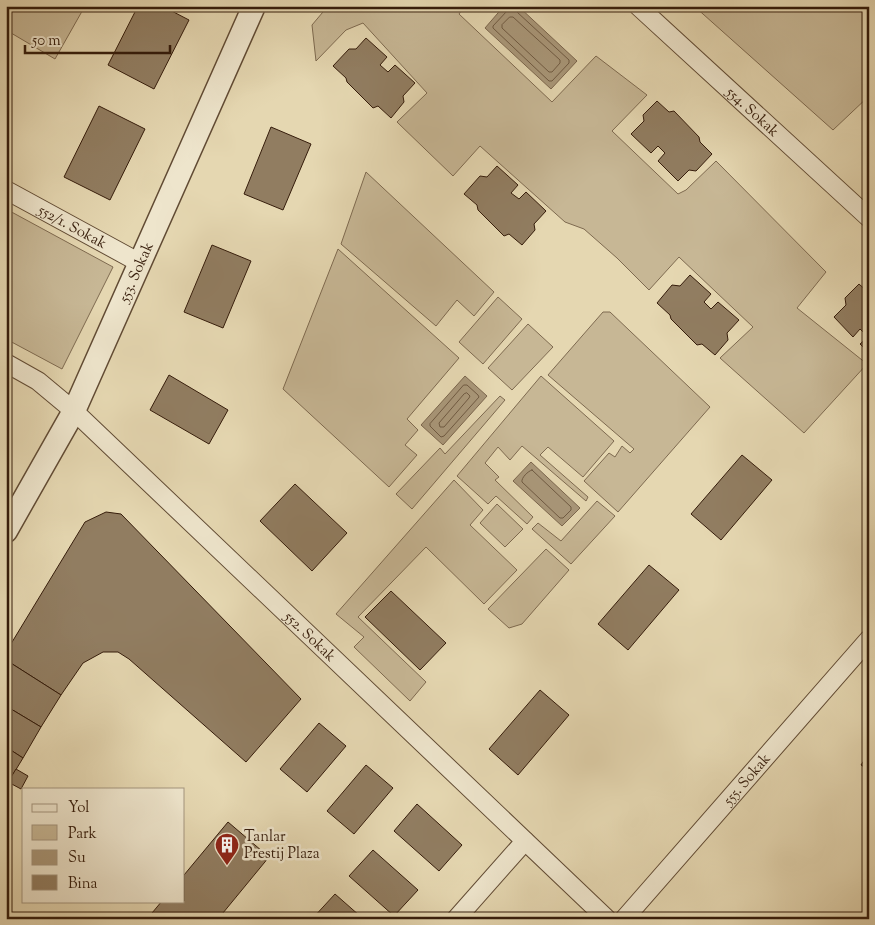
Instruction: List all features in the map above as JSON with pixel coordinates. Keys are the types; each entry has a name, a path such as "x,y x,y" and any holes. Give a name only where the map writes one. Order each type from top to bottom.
{"street":[{"name":"553. Sokak","path":"6,531 74,411 254,6"},
{"name":"554. Sokak","path":"638,6 869,218"},
{"name":"552/1. Sokak","path":"6,190 140,263"},
{"name":"552. Sokak","path":"6,363 38,381 74,411 607,919"},
{"name":"555. Sokak","path":"624,919 869,639"},
{"path":"456,919 525,841"}],"green space":[{"path":"6,6 85,6 55,59 6,30"},
{"path":"328,6 465,6 459,14 552,102 596,56 647,95 612,131 678,194 686,190 716,161 826,272 797,308 867,364 804,433 720,358 753,327 679,257 649,290 584,229 565,222 480,146 453,176 397,122 427,93 363,23 346,30 316,61 312,25"},
{"path":"694,6 869,6 869,96 833,130"},
{"path":"366,172 494,292 474,316 457,300 436,326 341,244"},
{"path":"6,209 113,267 62,369 6,339"},
{"path":"338,249 459,358 407,419 418,430 405,445 417,455 389,487 283,389"},
{"path":"498,297 522,319 483,364 459,342"},
{"path":"603,312 610,312 710,407 618,512 584,481 609,453 615,457 622,446 630,453 634,449 548,375"},
{"path":"528,324 553,347 512,390 488,368"},
{"path":"541,376 614,441 583,477 548,447 540,455 588,497 586,501 522,446 510,460 498,447 485,463 499,477 495,480 533,517 527,524 496,496 488,504 457,476"},
{"path":"500,396 505,400 412,509 396,494 440,448 445,454"},
{"path":"454,480 483,510 470,525 517,570 484,604 426,547 358,617 426,682 410,701 354,647 364,637 336,614"},
{"path":"597,501 615,516 571,564 532,529 538,523 561,541"},
{"path":"497,504 523,529 505,547 480,523"},
{"path":"546,549 569,570 522,624 509,628 488,609"}],"water":[{"path":"504,6 518,6 577,61 551,89 485,28"},
{"path":"465,376 487,396 443,445 421,425"},
{"path":"531,462 580,508 562,526 513,481"}],"building":[{"path":"138,6 162,6 189,20 154,89 108,65"},
{"path":"366,38 387,57 380,65 388,72 395,65 415,83 403,96 404,102 391,118 378,106 373,108 333,66 349,49 356,49"},
{"path":"657,101 669,112 674,111 699,137 700,142 712,154 696,171 689,170 678,181 658,161 665,153 658,146 651,153 631,134 644,121 643,115"},
{"path":"99,106 145,129 110,200 64,177"},
{"path":"271,127 311,144 283,210 244,194"},
{"path":"497,166 518,185 511,193 519,199 526,192 546,211 534,224 535,230 522,245 509,234 504,236 478,210 477,205 464,194 480,176 487,177"},
{"path":"212,245 251,261 223,328 184,312"},
{"path":"690,275 711,294 704,302 711,309 718,302 739,320 727,333 728,340 715,355 702,344 697,345 657,303 672,285 680,286"},
{"path":"859,284 869,293 869,353 860,344 868,337 860,329 853,337 834,317 846,305 845,298"},
{"path":"169,375 228,410 209,444 150,410"},
{"path":"742,455 772,480 721,540 691,514"},
{"path":"295,484 347,533 312,571 260,521"},
{"path":"106,512 121,514 301,699 246,762 129,659 118,652 103,652 83,663 61,695 6,660 6,652 85,522"},
{"path":"649,565 679,590 628,650 598,624"},
{"path":"391,591 446,643 420,670 365,617"},
{"path":"6,660 61,695 41,727 6,706"},
{"path":"540,690 569,715 518,775 489,749"},
{"path":"6,706 41,727 23,758 6,747"},
{"path":"319,723 346,746 307,792 280,769"},
{"path":"6,747 23,758 6,786"},
{"path":"869,753 869,770 861,765"},
{"path":"366,765 393,788 354,834 327,811"},
{"path":"16,769 28,776 21,789 8,782"},
{"path":"417,804 462,845 439,871 394,831"},
{"name":"Tanlar Prestij Plaza","path":"228,822 269,857 218,919 147,919 161,902 185,902 185,874"},
{"path":"373,850 418,890 394,916 349,876"},
{"path":"335,894 360,916 363,919 312,919"}],"place":[{"name":"Tanlar Prestij Plaza","path":"227,866"}]}
